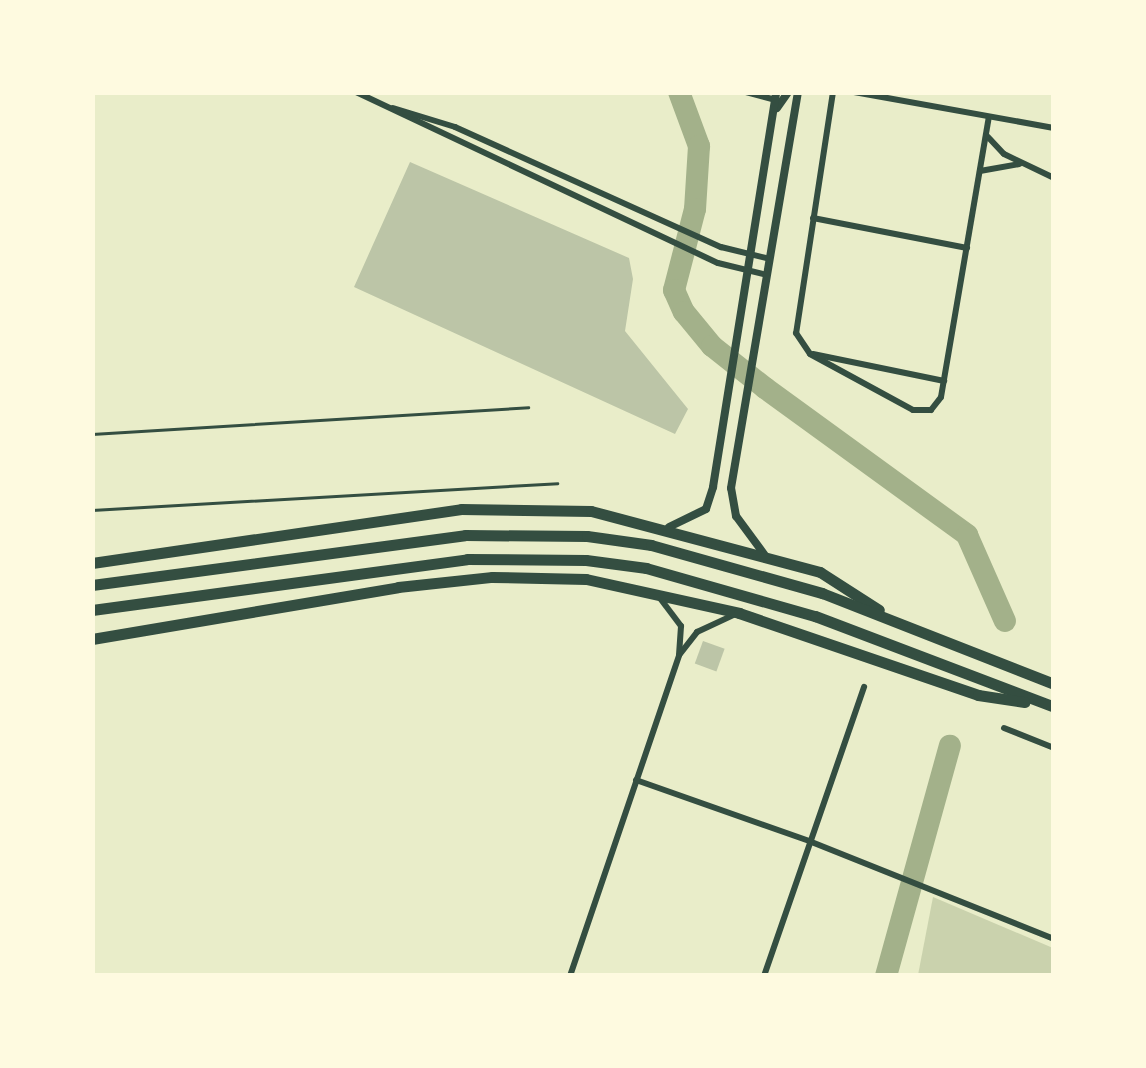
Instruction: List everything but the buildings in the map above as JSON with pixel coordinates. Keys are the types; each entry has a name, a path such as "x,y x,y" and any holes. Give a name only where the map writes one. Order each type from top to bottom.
{"highway":[{"path":"92,563 461,509 591,510 669,526 820,572 887,617"},
{"path":"92,585 447,537 530,532 652,545 887,617 1054,684"},
{"path":"92,610 467,559 586,560 646,568 815,616 1053,707"},
{"path":"92,639 310,600 492,577 586,579 739,612 978,695 1053,707"}],"street":[{"path":"356,92 392,108 425,115 721,248 766,258"},
{"path":"669,526 706,509 727,392 776,96 746,92"},
{"path":"772,121 788,92"},
{"path":"764,554 736,516 731,488 763,274 798,92"},
{"path":"833,92 796,333 810,354 913,410 931,410 944,381 989,116"},
{"path":"854,92 1054,128"},
{"path":"392,108 405,121 718,264 763,274"},
{"path":"986,135 1025,164 1054,178"},
{"path":"980,171 1025,164"},
{"path":"813,218 967,248"},
{"path":"810,354 944,381"},
{"path":"570,976 679,655 680,626 651,590"},
{"path":"679,655 697,632 739,612"},
{"path":"764,976 864,687"},
{"path":"1004,728 1054,748"},
{"path":"636,780 810,841 1054,939"}],"lane":[{"path":"92,434 528,407"},
{"path":"92,510 557,483"}],"green space":[{"path":"933,897 1053,948 1053,975 918,975"}],"waterway":[{"path":"679,92 699,146 695,209 674,290 684,312 712,346 765,388 967,535 1005,621"},
{"path":"886,976 950,746"}]}
